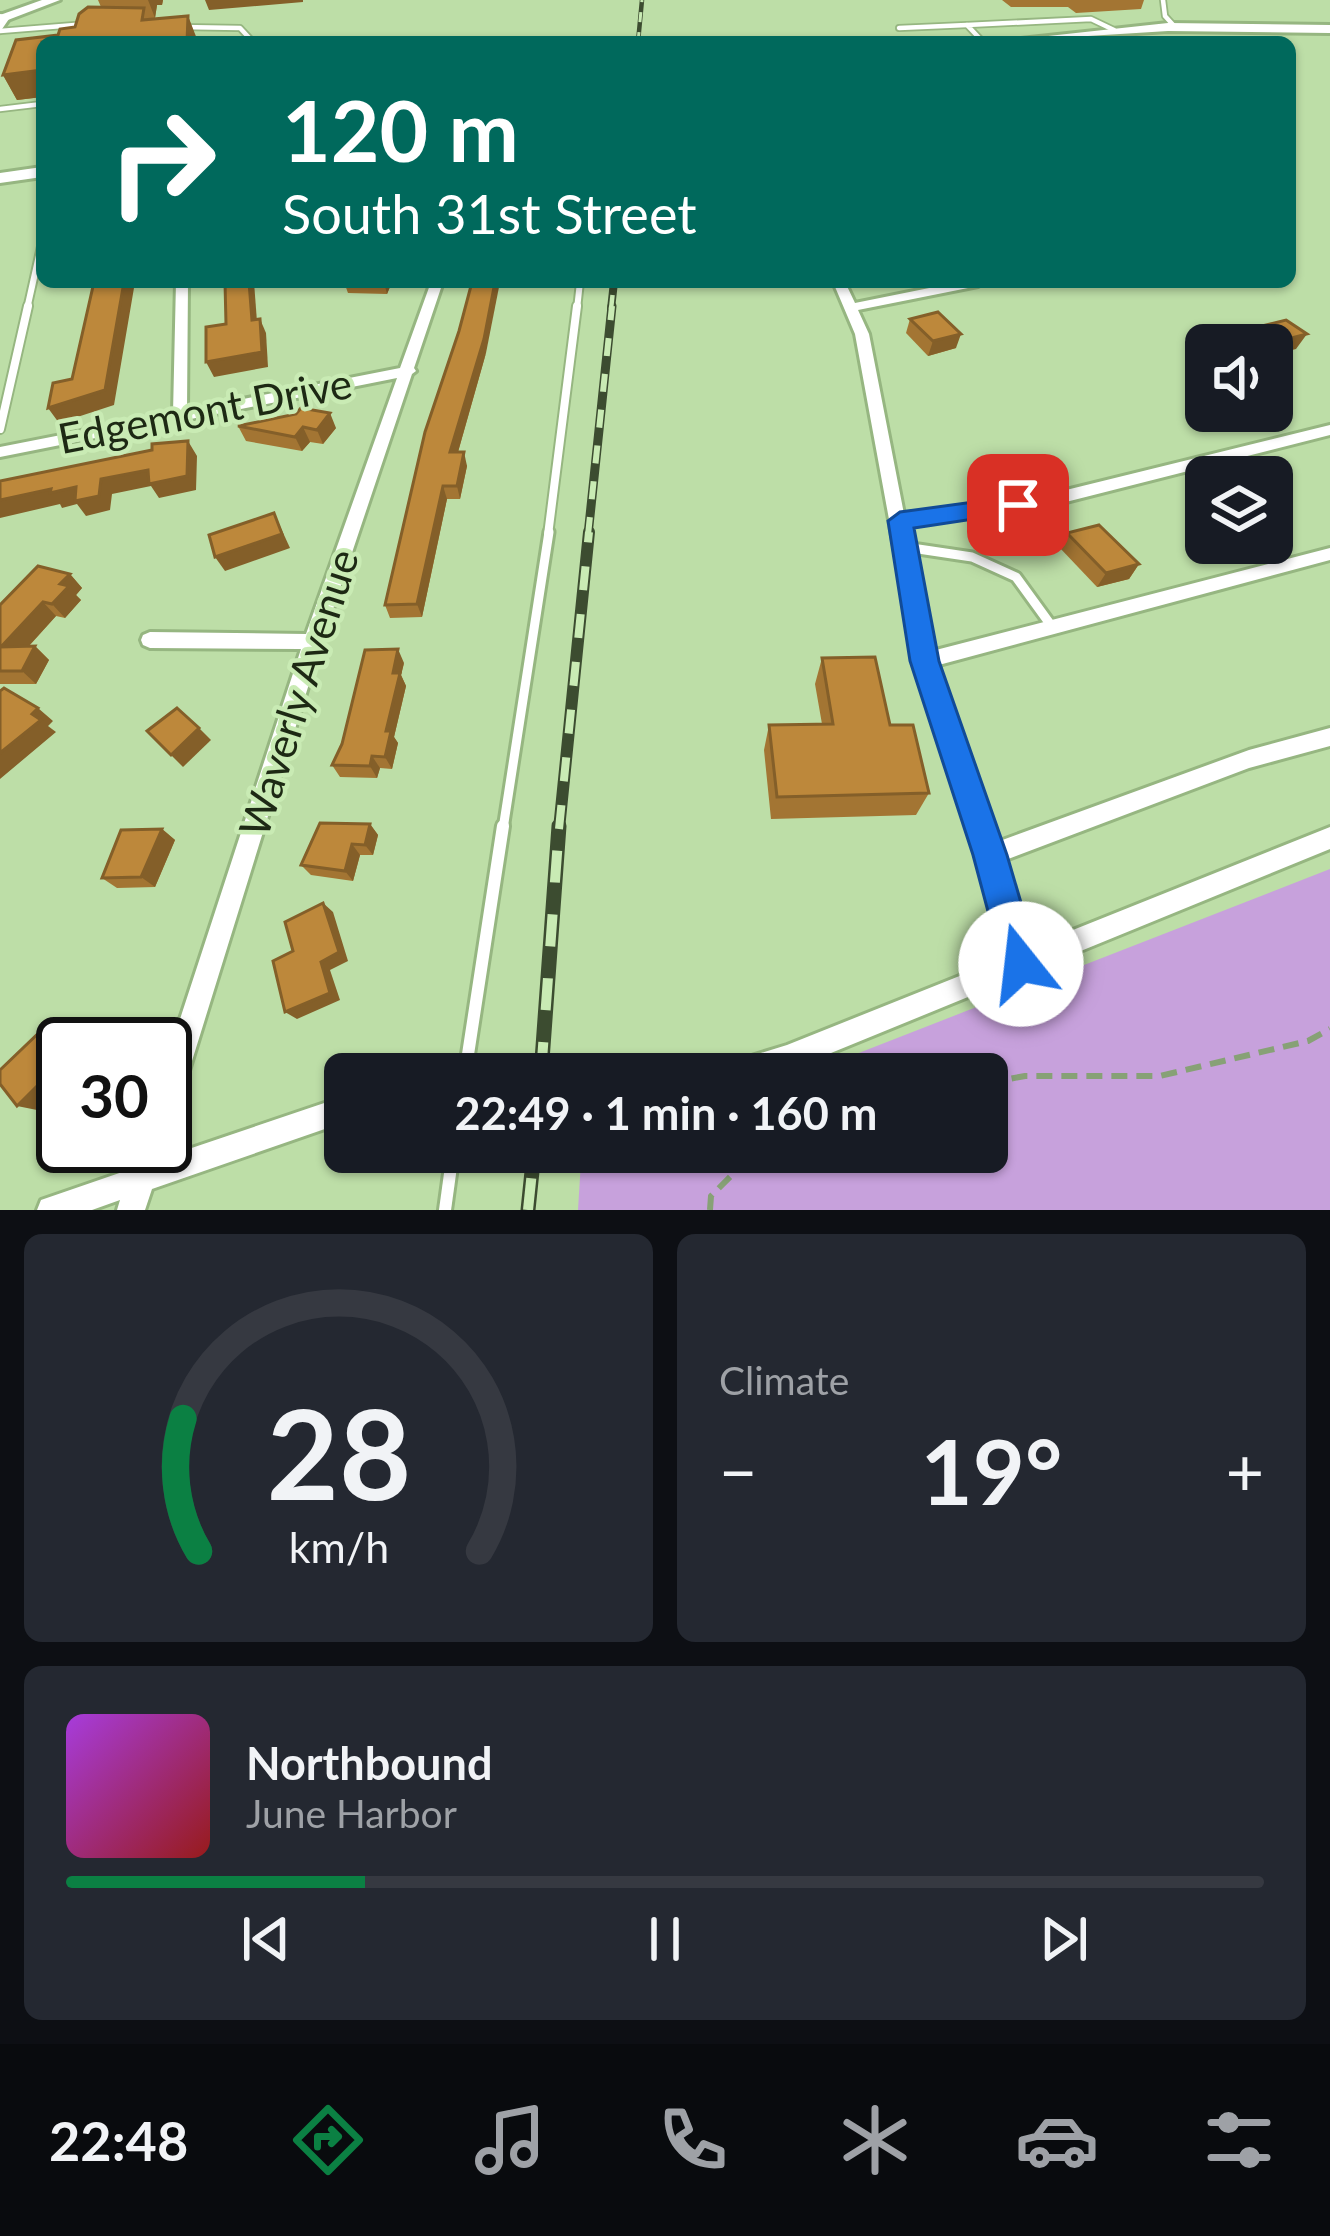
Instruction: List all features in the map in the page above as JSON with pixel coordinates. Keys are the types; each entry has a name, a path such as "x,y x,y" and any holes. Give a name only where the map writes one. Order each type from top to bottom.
{"main road":[{"path":"1,22 54,0"},
{"path":"1056,36 1174,27 1330,29"},
{"path":"0,178 36,173"}],"street":[{"path":"180,415 182,288"},
{"name":"Waverly Avenue","path":"192,1021 313,642 435,288"},
{"path":"843,288 854,307 900,521 924,661 990,855 1021,964"},
{"path":"854,307 948,288"},
{"name":"Edgemont Drive","path":"0,452 409,370"},
{"path":"900,521 1058,498 1330,430"},
{"path":"924,661 1330,554"},
{"path":"150,640 313,642"},
{"path":"990,855 1249,759 1330,737"},
{"path":"799,1053 1330,838"},
{"path":"50,1210 324,1116"},
{"path":"131,1210 143,1173"}],"lane":[{"path":"1163,0 1165,16 1174,27"},
{"path":"899,28 1091,19 1114,30"},
{"path":"1,22 95,23"},
{"path":"967,25 977,36"},
{"path":"180,27 240,28 247,36"},
{"path":"0,109 36,105"},
{"path":"0,429 36,269"},
{"path":"468,1053 560,460 579,288"},
{"path":"905,547 972,557 1016,577 1053,628"},
{"path":"445,1210 450,1173"}],"path":[{"path":"1008,1079 1160,1076 1308,1041 1330,1029"},
{"path":"710,1210 711,1196 734,1173"}],"shaded area":[{"path":"1330,869 1330,1210 578,1210 580,1173 1008,1173 1008,1053 859,1053"}],"building":[{"path":"88,7 144,8 142,20 188,16 187,36 50,36 75,27 79,14"},
{"path":"36,38 36,71 3,75 16,40"},
{"path":"93,288 123,288 105,390 48,408 53,383 72,379"},
{"path":"225,288 249,288 252,320 260,319 262,352 206,362 206,327 226,324"},
{"path":"470,288 494,288 484,339 450,452 464,452 457,486 443,486 417,604 385,605 425,432"},
{"path":"938,312 961,334 933,341 910,319"},
{"path":"1293,325 1307,334 1293,338"},
{"path":"301,408 330,413 317,430 303,427 295,437 238,426 296,414"},
{"path":"188,441 187,476 149,484 148,470 101,479 99,496 75,501 76,487 0,500 0,481 152,450 152,444"},
{"path":"274,513 282,534 215,557 209,535"},
{"path":"1099,525 1139,564 1106,573 1067,533"},
{"path":"38,566 70,574 60,584 69,586 52,604 43,602 1,647 35,646 22,671 0,671 0,605"},
{"path":"398,649 393,673 400,673 385,757 372,756 370,766 332,765 342,744 365,650"},
{"path":"875,657 890,725 913,725 929,793 777,797 769,725 833,724 822,658"},
{"path":"4,688 38,708 32,714 41,720 0,753 0,691"},
{"path":"177,708 199,728 171,755 147,731"},
{"path":"320,823 370,824 365,845 352,844 345,871 301,865"},
{"path":"162,829 141,877 102,878 121,830"},
{"path":"323,903 339,952 321,962 330,993 285,1012 273,961 293,951 285,922"},
{"path":"36,1036 36,1087 17,1106 0,1084 0,1070"}],"railway":[{"path":"639,36 642,0"},
{"path":"611,309 613,288"},
{"path":"588,535 612,306"},
{"path":"559,829 589,532"},
{"path":"543,1053 559,826"},
{"path":"528,1210 532,1173"}],"route":[{"path":"1018,505 900,521 924,661 990,855 1021,964"}]}
